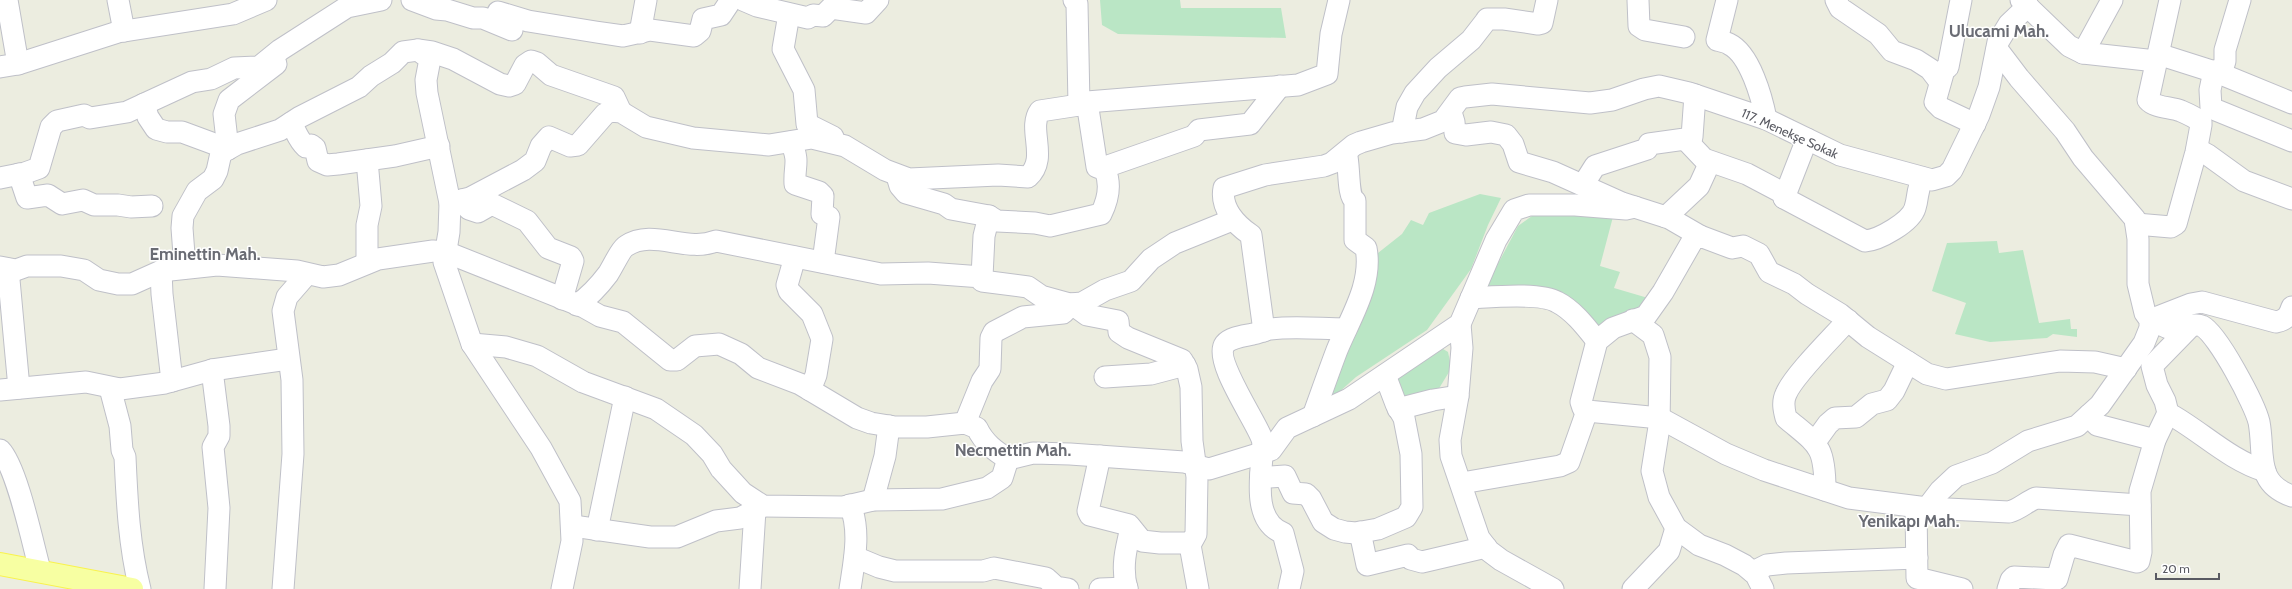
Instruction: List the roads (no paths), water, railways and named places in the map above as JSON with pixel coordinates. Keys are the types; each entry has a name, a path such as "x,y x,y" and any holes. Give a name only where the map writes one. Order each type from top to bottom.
{"main road":[{"path":"0,564 40,570 132,589"},
{"path":"0,577 56,589"}],"street":[{"path":"7,0 9,65 124,31 233,14 263,0"},
{"path":"118,0 124,31"},
{"path":"152,206 131,208 118,205 94,205 84,200 62,204 48,195 27,198 10,176 39,168 51,127 57,121 84,115 90,118 127,112 173,89 192,82 211,79 234,68 259,66 340,5 381,0"},
{"path":"412,0 436,9 498,12 528,21 623,36 650,30 694,36 700,31 703,19 721,15 730,0"},
{"path":"640,33 646,0"},
{"path":"743,0 782,8 808,18 813,15 823,16 831,8 836,7 866,12 878,0"},
{"path":"897,176 900,186 906,193 944,204 951,209 989,216 997,222 1035,223 1050,226 1101,214 1106,200 1109,179 1105,170 1097,167 1083,103 1076,4 1074,0"},
{"path":"782,8 783,49 804,90 807,124 831,135 845,146 897,176 909,179 998,175 1028,177 1038,165 1037,125 1040,111 1083,103 1298,85 1327,74 1331,34 1339,0"},
{"path":"1402,132 1407,107 1415,93 1438,68 1471,40 1487,19 1504,19 1538,24 1542,23 1547,0"},
{"path":"1638,0 1639,26 1645,30 1684,37"},
{"path":"1727,0 1717,40 1729,43 1738,50 1749,68 1763,103 1766,119"},
{"path":"1836,0 1840,8 1878,34 1892,51 1916,60 1930,69 1940,82"},
{"path":"1961,0 1948,67 1944,70 1936,102 1940,108 1975,124"},
{"path":"2083,53 2112,0"},
{"path":"2136,224 2171,227 2176,224 2197,149 2201,122 2180,111 2153,104 2148,100 2170,0"},
{"path":"2240,0 2225,50 2225,61 2217,72 2210,90 2211,108 2292,142"},
{"path":"2025,3 2069,46 2083,53 2157,58 2217,72 2292,103"},
{"name":"117. Menekşe Sokak","path":"1451,112 1460,98 1492,94 1590,103 1612,100 1634,92 1659,86 1695,95 1766,119 1840,155 1932,180 1946,176 1952,170 1975,124 1989,87 1998,42 2009,24 2025,3"},
{"path":"498,12 516,32"},
{"path":"228,149 224,114 229,100 283,59 282,49"},
{"path":"1962,589 1917,578 1921,508 1956,476 1992,463 2028,441 2077,426 2100,405 2144,344 2150,328 2150,320 2145,313 2138,284 2138,239 2135,219 2083,158 2065,131 2019,78 1997,49"},
{"path":"185,268 182,228 183,216 198,191 213,179 217,171 221,153 280,130 359,87 370,76 392,63 403,52 418,50 432,52 453,59 500,84 509,86 515,84 525,66 531,61 537,63 551,75 614,97 622,112"},
{"path":"418,50 430,59 426,80 439,146 455,201 444,262 472,344 541,448 570,501 573,526 572,541 562,589"},
{"path":"1105,170 1108,166 1194,136 1199,130 1250,124 1280,86"},
{"path":"1583,185 1595,166 1647,149 1649,144 1692,137 1695,95"},
{"path":"144,104 148,117 156,129 167,132 182,132 228,149"},
{"path":"455,201 470,198 523,170 535,161 540,146 549,137 570,146 578,145 605,114 611,111 622,112 646,127 693,138 769,145 812,138 845,146"},
{"path":"1264,331 1251,235 1232,220 1224,197 1224,188 1265,175 1324,166 1332,163 1361,142 1429,127 1443,121 1451,112"},
{"path":"1451,112 1455,133 1466,134 1491,132 1506,135 1513,144 1519,162 1583,185 1635,208 1666,217 1700,236 1732,248 1743,246 1759,254 1769,272 1794,284 1848,320 1868,337 1927,374 1946,379 2060,361 2095,362 2126,369"},
{"path":"291,123 296,131 299,141 306,147 311,145 315,148 318,161 327,165 367,160 439,146"},
{"path":"1685,139 1696,152 1710,162 1747,174 1783,193 1784,198 1865,241 1870,241 1905,222 1911,216 1915,208 1917,190 1923,178"},
{"path":"1784,198 1807,139"},
{"path":"791,142 796,154 798,166 795,184 820,192 823,196 822,214 829,217 822,262"},
{"path":"2197,149 2208,154 2244,181 2292,199"},
{"path":"1313,416 1346,329 1362,292 1366,275 1366,248 1355,240 1355,202 1351,198 1350,193 1349,162 1346,152"},
{"path":"367,160 370,206 367,225 367,263"},
{"path":"1666,217 1699,186 1710,162"},
{"path":"455,201 478,212 492,204 522,218 527,221 548,248 571,257 573,261 569,301"},
{"path":"1553,589 1501,560 1486,547 1479,538 1462,483 1451,456 1450,440 1458,396 1462,348 1460,324 1496,240 1511,214 1518,208 1529,205 1544,204 1616,209 1635,208"},
{"path":"989,216 984,236 982,281 1028,287 1041,296 1072,304 1082,303 1105,290 1125,284 1151,259 1175,242 1232,220"},
{"path":"1700,236 1694,238 1663,292 1646,316 1613,328 1597,341 1581,402 1583,408 1587,411 1660,418 1712,447 1764,470 1850,498 1921,508 2009,512 2018,510 2029,501 2036,498 2140,506"},
{"path":"569,301 592,294 607,275 624,247 642,239 702,246 716,242 881,274 928,273 982,277"},
{"path":"288,359 212,370 172,381 120,389 86,382 10,389 4,268 23,269 27,266 39,265 84,270 99,280 118,284 132,284 161,271 217,265 297,271 323,277 339,275 378,259 416,253 446,252 569,301 600,316 623,322 670,360 677,360 695,346 720,344 741,354 758,368 810,390 857,418 889,426 927,427 965,423 977,428 980,436 994,450 1008,459 1033,452 1196,464 1209,469 1272,450 1287,428 1349,399 1460,324"},
{"path":"794,257 787,285 789,291 812,314 822,339 816,375 810,390"},
{"path":"161,271 162,294 172,381"},
{"path":"283,589 293,454 292,380 288,359 283,310 292,289 307,274"},
{"path":"1471,298 1528,296 1556,301 1587,329 1597,341"},
{"path":"2150,320 2191,304 2202,302 2276,322 2284,321 2289,315 2292,307"},
{"path":"1072,304 1087,315 1118,321 1119,332 1128,338 1168,353 1182,360 1185,365 1191,387 1192,441 1196,464 1196,534 1190,545 1198,589"},
{"path":"965,423 982,381 990,369 991,338 994,332 1030,315 1063,313 1072,304"},
{"path":"1633,320 1653,335 1660,357 1660,418 1652,471 1659,497 1676,528 1699,545 1725,555 1758,581 1767,565 1917,558"},
{"path":"1825,490 1823,455 1815,442 1786,418 1784,400 1786,392 1798,377 1848,320"},
{"path":"2150,320 2159,322 2172,329 2191,326 2203,327 2212,336 2224,352 2254,408 2259,422 2262,465 2265,472 2273,486 2292,496"},
{"path":"2008,589 2011,580 2014,577 2057,579 2064,555 2069,545 2137,562 2141,552 2140,491 2155,440 2168,413 2165,401 2157,385 2152,366 2191,326"},
{"path":"1289,589 1293,571 1283,533 1273,526 1263,510 1260,500 1263,443 1247,407 1235,390 1228,374 1223,350 1225,344 1236,338 1264,331 1303,327 1316,330 1346,329"},
{"path":"472,344 506,347 537,356 583,382 662,412 694,435 712,454 721,469 759,508"},
{"path":"1815,442 1828,424 1835,418 1856,417 1872,404 1887,400 1894,391 1908,362"},
{"path":"1105,377 1151,374 1185,365"},
{"path":"212,370 219,426 219,436 213,447 219,508 215,589"},
{"path":"1261,474 1269,477 1285,476 1293,492 1306,494 1311,499 1323,522 1334,529 1345,532 1360,532 1378,529 1406,517 1412,506 1412,454 1404,418 1398,409 1385,375"},
{"path":"110,388 120,426 122,450 126,457 128,512 135,569 140,589"},
{"path":"1398,409 1433,400 1458,396"},
{"path":"597,530 625,398"},
{"path":"1462,483 1560,466 1569,462 1587,411"},
{"path":"2168,413 2200,432 2232,457 2265,472"},
{"path":"2089,415 2097,425 2155,440"},
{"path":"873,500 885,456 889,426"},
{"path":"0,450 12,474 28,522 40,570"},
{"path":"1100,456 1088,511 1090,515 1130,525 1142,540 1160,543 1191,543"},
{"path":"573,526 650,537 678,537 716,521 740,518 759,508 843,506 873,500 942,499 987,488 1002,478 1008,459"},
{"path":"850,505 854,516 855,557 850,589"},
{"path":"750,589 759,508"},
{"path":"1100,589 1127,588 1124,578 1125,559 1131,528"},
{"path":"1633,589 1669,551 1676,528"},
{"path":"1360,532 1367,565 1408,555 1411,560 1422,562 1486,547"},
{"path":"855,557 878,567 895,571 983,571 994,568 1046,578 1056,587"}],"district":[{"name":"Ulucami Mah.","path":"1999,31"},
{"name":"Eminettin Mah.","path":"205,254"},
{"name":"Necmettin Mah.","path":"1013,450"},
{"name":"Yenikapı Mah.","path":"1909,521"}]}
